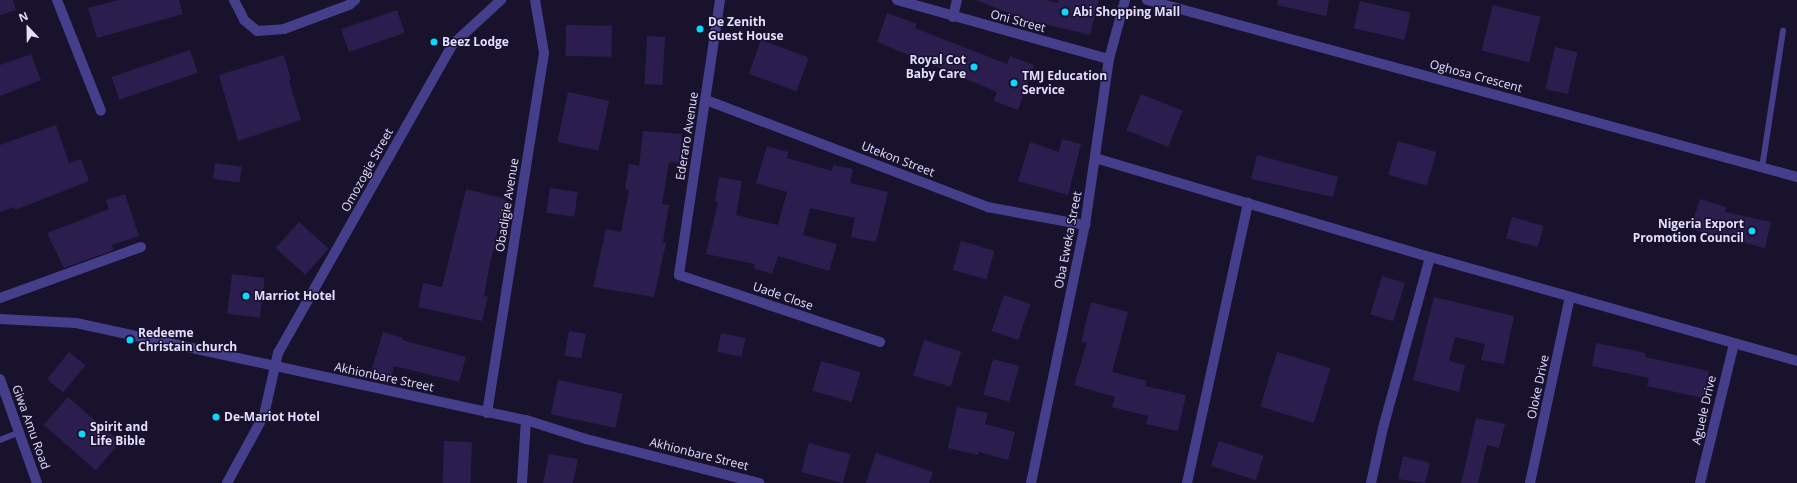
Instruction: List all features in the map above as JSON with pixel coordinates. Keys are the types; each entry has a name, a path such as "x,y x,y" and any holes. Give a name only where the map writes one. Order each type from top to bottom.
{"street":[{"path":"57,0 101,111"},
{"path":"234,0 244,20 257,31 284,29 349,5 355,0"},
{"name":"Omozogie Street","path":"227,483 264,415 278,353 452,45 501,0"},
{"name":"Obadigie Avenue","path":"487,413 544,53 535,0"},
{"name":"Ederaro Avenue","path":"679,275 720,0"},
{"name":"Oni Street","path":"897,0 1109,59"},
{"path":"954,17 958,0"},
{"name":"Oba Eweka Street","path":"1031,483 1086,226 1109,59 1125,0"},
{"name":"Oghosa Crescent","path":"1147,0 1797,177"},
{"name":"Utekon Street","path":"706,100 987,207 1086,226"},
{"path":"1095,158 1430,257 1734,344 1797,360"},
{"path":"1187,483 1248,203"},
{"path":"0,298 141,247"},
{"path":"1372,483 1383,428 1430,257"},
{"name":"Uade Close","path":"679,275 880,342"},
{"name":"Oloke Drive","path":"1530,483 1570,297"},
{"name":"Akhionbare Street","path":"0,319 76,323 487,413 526,420 586,439 759,483"},
{"name":"Aguele Drive","path":"1700,483 1734,344"},
{"name":"Giwa Amu Road","path":"0,379 37,483"},
{"path":"522,483 526,420"}],"lane":[{"path":"1762,168 1784,31"},
{"path":"0,440 20,432"}],"building":[{"path":"0,0 13,0 16,10 0,15"},
{"path":"118,0 179,0 183,14 97,38 88,8"},
{"name":"Abi Shopping Mall","path":"976,0 1045,0 1058,3 1059,0 1099,0 1090,35 1024,19"},
{"path":"1278,0 1329,0 1326,16 1277,5"},
{"path":"1360,1 1411,13 1404,40 1354,28"},
{"path":"1493,5 1541,17 1529,62 1482,51"},
{"path":"397,10 405,33 349,52 341,29"},
{"path":"887,13 917,24 915,28 1007,64 1010,56 1034,65 1018,110 994,101 997,92 877,42"},
{"path":"566,25 612,26 611,57 565,56"},
{"path":"647,36 665,37 662,85 644,84"},
{"path":"761,40 809,57 797,91 749,74"},
{"path":"1555,47 1577,52 1568,94 1545,89"},
{"path":"190,50 198,73 119,100 112,77"},
{"path":"31,54 41,80 0,96 0,65"},
{"path":"284,55 291,80 289,81 301,120 238,141 219,75"},
{"path":"568,92 609,101 598,151 557,142"},
{"path":"1141,94 1183,111 1168,147 1126,130"},
{"path":"56,125 69,163 81,159 89,181 15,210 14,207 0,212 0,145"},
{"path":"643,131 682,134 679,163 669,162 662,204 669,205 663,242 666,243 654,297 593,287 606,229 621,232 629,190 625,189 629,164 639,166"},
{"path":"1062,139 1081,144 1068,195 1018,181 1030,142 1059,152"},
{"path":"1398,141 1436,152 1427,186 1388,175"},
{"path":"767,146 788,152 787,158 832,171 833,165 853,169 850,183 888,192 876,242 851,237 855,218 810,208 803,235 837,244 829,271 778,256 772,274 753,268 755,264 706,254 718,202 715,201 719,177 742,181 736,215 778,225 787,192 756,183"},
{"path":"1257,155 1338,177 1333,197 1251,179"},
{"path":"215,163 242,167 240,183 213,179"},
{"path":"550,188 578,192 574,217 547,213"},
{"path":"466,189 506,199 490,263 484,296 488,297 482,321 418,307 423,283 442,287"},
{"path":"125,194 139,236 112,245 114,250 64,268 47,233 109,209 106,200"},
{"path":"1700,199 1726,207 1725,212 1771,222 1765,248 1690,229"},
{"path":"1512,217 1544,226 1538,247 1506,238"},
{"path":"299,222 329,249 305,275 276,248"},
{"path":"961,241 995,251 986,279 953,270"},
{"name":"Marriot Hotel","path":"232,274 265,278 260,318 227,314"},
{"path":"1382,276 1405,283 1393,321 1370,314"},
{"path":"1004,295 1030,304 1018,340 992,331"},
{"path":"1434,297 1514,316 1504,364 1481,360 1485,344 1455,337 1449,361 1465,365 1459,392 1413,380"},
{"path":"1091,302 1128,312 1112,372 1147,381 1145,386 1186,395 1178,431 1146,424 1148,416 1112,407 1115,397 1074,385 1087,343 1081,342"},
{"path":"569,331 586,334 581,359 565,356"},
{"path":"383,332 403,338 402,340 466,357 459,382 394,366 391,378 371,372"},
{"path":"721,333 745,338 742,357 717,352"},
{"path":"924,340 961,351 950,387 913,375"},
{"path":"1596,343 1646,353 1645,357 1709,371 1704,398 1647,386 1649,378 1592,366"},
{"path":"69,352 85,365 63,392 47,379"},
{"path":"1277,352 1331,368 1314,423 1260,407"},
{"path":"993,359 1019,366 1010,402 983,395"},
{"path":"821,361 860,372 852,402 812,391"},
{"path":"558,380 623,394 615,428 551,414"},
{"name":"Spirit and Life Bible","path":"68,397 120,442 96,470 44,425"},
{"path":"957,407 988,413 985,424 1015,432 1008,460 979,452 978,455 948,448"},
{"path":"1476,418 1505,424 1499,448 1487,445 1478,483 1461,483"},
{"path":"444,441 472,442 471,483 443,483"},
{"path":"1219,441 1264,456 1256,480 1211,466"},
{"path":"809,443 851,454 843,483 801,472"},
{"path":"876,453 933,472 929,483 866,483"},
{"path":"549,454 578,459 573,483 543,483"},
{"path":"1403,456 1430,463 1425,483 1398,479"}],"place":[{"name":"Abi Shopping Mall","path":"1065,12"},
{"name":"De Zenith Guest House","path":"700,29"},
{"name":"Beez Lodge","path":"434,42"},
{"name":"Royal Cot Baby Care","path":"974,67"},
{"name":"TMJ Education Service","path":"1014,83"},
{"name":"Nigeria Export Promotion Council","path":"1752,231"},
{"name":"Marriot Hotel","path":"246,296"},
{"name":"Redeeme Christain church","path":"130,340"},
{"name":"De-Mariot Hotel","path":"216,417"},
{"name":"Spirit and Life Bible","path":"82,434"}]}
